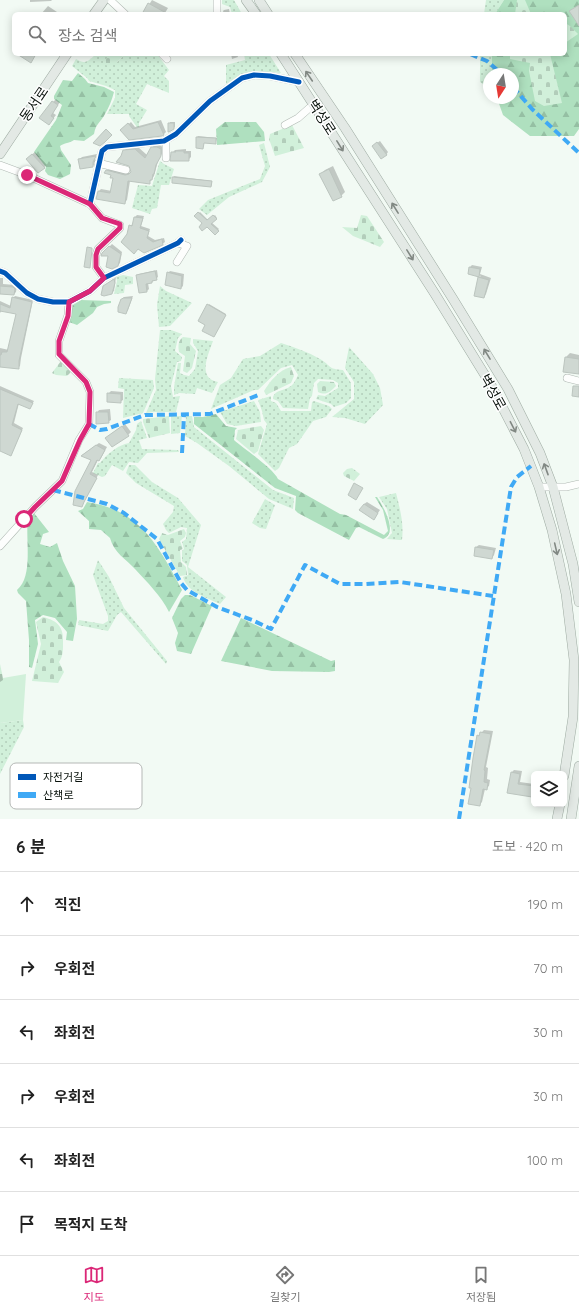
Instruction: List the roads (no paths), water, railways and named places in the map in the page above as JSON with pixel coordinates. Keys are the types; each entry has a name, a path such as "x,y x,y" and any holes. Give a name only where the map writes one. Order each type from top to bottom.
{"main road":[{"path":"95,12 104,0"},
{"path":"246,0 255,12"},
{"path":"259,0 267,12"},
{"name":"동서로","path":"0,154 66,56"},
{"name":"벽성로","path":"282,56 435,294 491,385 524,449 539,487 552,530 566,594 574,660 573,718 565,771"},
{"name":"벽성로","path":"296,56 345,128 453,299 508,390 540,453 553,487 573,564 579,602"},
{"path":"571,819 579,766"},
{"path":"557,819 559,807"}],"street":[{"path":"110,0 123,12"},
{"path":"217,0 217,12"},
{"path":"90,204 98,163 102,151 107,147 166,140 176,134 210,101 242,78 254,75 270,76 300,82"},
{"path":"285,125 298,118 314,104"},
{"path":"166,140 166,158"},
{"path":"98,163 126,170"},
{"path":"0,165 27,175 90,204 102,218 120,224 120,228 98,249 96,255 96,267 104,278"},
{"path":"0,271 5,273 27,293 38,299 53,302 69,302 90,291 104,278 180,241 187,246 177,262"},
{"path":"0,546 35,507 62,481 80,440 89,424 90,392 86,382 59,354 59,341 68,316 69,302"},
{"path":"567,378 579,381"},
{"path":"539,487 566,487 579,484"}]}
